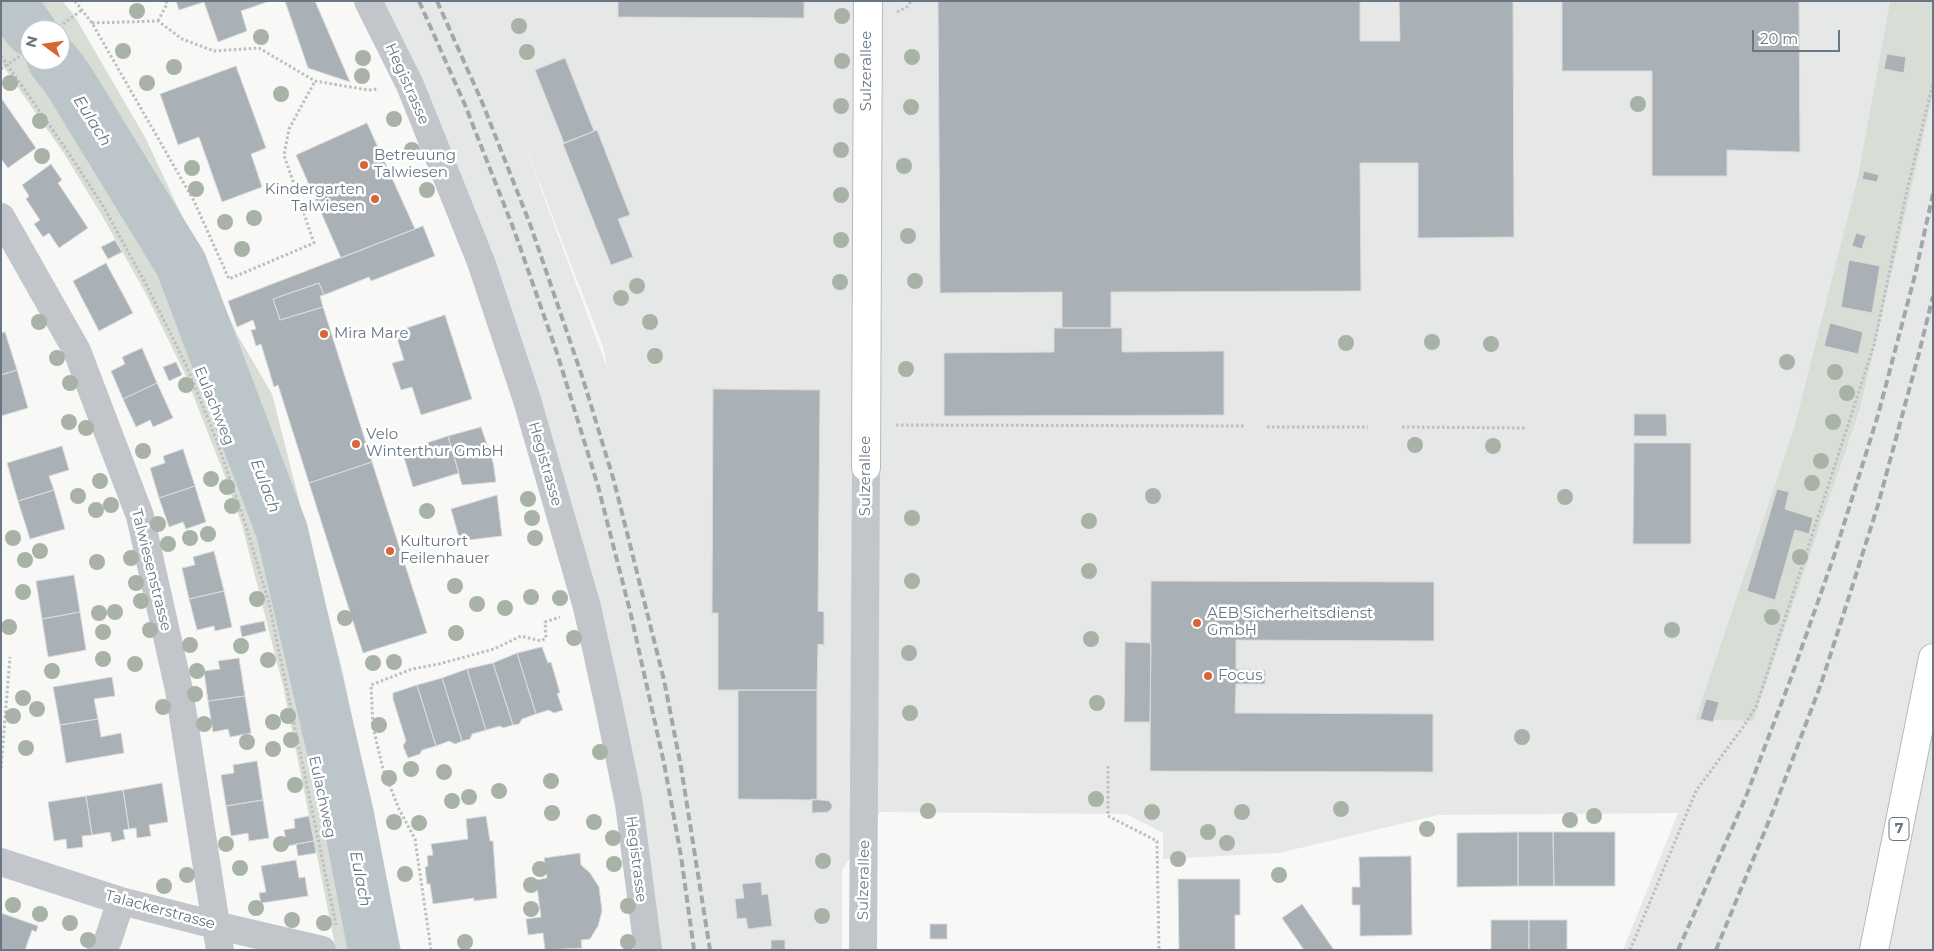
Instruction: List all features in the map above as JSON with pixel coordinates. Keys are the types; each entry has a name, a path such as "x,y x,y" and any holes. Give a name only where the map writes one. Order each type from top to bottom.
{"main road":[{"name":"Sulzerallee","path":"866,467 868,1"},
{"name":"7","path":"1874,950 1933,658"}],"street":[{"name":"Hegistrasse","path":"368,1 410,85 481,262 527,400 587,607 629,804 648,950"},
{"name":"Talwiesenstrasse","path":"1,217 77,351 140,516 179,690 217,938"},
{"name":"Sulzerallee","path":"864,950 866,467"},
{"name":"Talackerstrasse","path":"1,862 121,901 217,938 322,950"},
{"path":"101,950 108,940 121,901"}],"path":[{"path":"75,1 92,23 194,201 229,279 314,243 284,155 289,129 315,81"},
{"path":"158,21 166,1"},
{"path":"890,16 906,7 911,1"},
{"path":"68,20 82,10"},
{"path":"92,23 158,21 182,39 214,52 259,48 315,81 368,90 410,85"},
{"name":"Eulachweg","path":"1,56 103,206 150,290 187,367 218,444 245,522 269,603 337,926"},
{"path":"1,69 20,56"},
{"path":"1630,950 1696,791 1751,714 1764,683 1874,345 1907,190 1933,83"},
{"path":"892,425 1245,426"},
{"path":"1267,426 1368,427"},
{"path":"1402,427 1526,428"},
{"path":"430,950 415,840 399,809 383,769 373,727 371,685 412,669 439,664 494,649 521,636 541,641 546,638 545,622 587,607"},
{"path":"1,768 10,657"},
{"path":"1108,766 1108,816 1157,841 1159,950"}],"shaded area":[{"path":"1,1 62,1 74,15 146,139 238,336 272,394 343,673 401,950 336,950 283,686 242,525 184,372 145,292 65,155 1,63"},
{"path":"377,1 1890,1 1858,176 1794,428 1695,720 1753,721 1860,411 1933,95 1933,950 1623,950 1678,813 1438,815 1279,853 1163,859 1163,833 1126,814 880,812 842,870 842,950 661,950 541,406 463,180","holes":["528,153 603,347 608,370"]},
{"path":"1890,1 1933,1 1933,95 1860,410 1753,721 1695,720 1794,428 1858,176"}],"building":[{"path":"176,1 270,1 241,11 247,31 218,42 204,2 179,10"},
{"path":"285,1 315,1 350,82 308,68"},
{"path":"618,1 804,1 804,18 618,17"},
{"path":"938,1 1360,1 1360,41 1400,41 1399,1 1513,1 1514,237 1418,238 1418,163 1360,163 1361,291 1111,292 1111,328 1062,328 1062,292 940,293"},
{"path":"1562,1 1799,1 1800,152 1727,150 1727,176 1652,176 1652,71 1562,71"},
{"path":"1887,54 1906,57 1904,73 1884,69"},
{"path":"565,58 594,131 564,143 535,70"},
{"path":"236,66 266,148 251,154 262,187 222,202 199,137 178,145 160,94"},
{"path":"1,98 36,148 8,168 1,159"},
{"path":"367,123 415,229 341,258 296,155"},
{"path":"597,130 630,215 618,219 633,257 611,265 563,144"},
{"path":"51,164 62,180 58,183 88,228 59,248 49,233 43,237 34,224 40,220 26,199 29,196 22,185"},
{"path":"1864,171 1879,175 1877,182 1862,179"},
{"path":"423,226 435,256 371,281 369,277 324,295 319,283 273,299 280,320 323,307 372,462 309,483 278,385 274,387 261,344 256,346 251,330 256,329 253,320 237,327 228,301"},
{"path":"1856,233 1866,236 1862,249 1852,246"},
{"path":"115,240 122,252 108,259 101,247"},
{"path":"1849,260 1880,266 1872,313 1841,307"},
{"path":"106,263 133,313 99,331 73,281"},
{"path":"319,283 324,295 320,296 323,307 280,320 273,299"},
{"path":"445,315 472,399 421,415 412,387 401,390 392,363 404,360 395,332"},
{"path":"1830,323 1863,332 1858,354 1824,346"},
{"path":"1054,328 1122,328 1122,352 1224,351 1224,415 944,416 944,353 1054,352"},
{"path":"5,332 17,370 1,375 1,333"},
{"path":"142,348 157,383 123,399 111,371 125,364 122,357"},
{"path":"176,362 182,375 169,381 163,367"},
{"path":"17,370 28,408 1,416 1,375"},
{"path":"157,383 173,418 153,427 150,420 136,427 123,399"},
{"path":"713,389 820,390 818,611 824,612 824,645 818,644 817,690 718,690 718,613 712,613"},
{"path":"1634,414 1666,414 1667,436 1634,436"},
{"path":"481,427 493,462 496,482 462,485 448,436"},
{"path":"448,436 459,473 413,487 402,451"},
{"path":"1634,443 1691,443 1691,544 1633,544"},
{"path":"62,446 69,470 49,476 54,490 18,501 7,463"},
{"path":"183,449 195,486 159,498 150,468 165,463 163,456"},
{"path":"372,462 427,633 363,653 309,483"},
{"path":"195,486 206,522 186,529 183,522 169,527 159,498"},
{"path":"1777,489 1789,492 1785,509 1813,518 1809,534 1795,530 1775,600 1747,591"},
{"path":"54,490 65,529 30,539 18,501"},
{"path":"497,495 502,536 460,541 451,509"},
{"path":"214,551 224,591 189,599 182,568 195,565 193,557"},
{"path":"74,575 80,612 42,619 36,581"},
{"name":"Focus","path":"1151,581 1434,582 1434,641 1236,640 1236,669 1265,670 1265,684 1236,684 1235,713 1433,714 1433,772 1150,771"},
{"path":"224,591 232,627 215,631 214,626 197,630 189,599"},
{"path":"80,612 86,650 48,657 42,619"},
{"path":"264,621 266,631 242,637 240,626"},
{"path":"1125,642 1151,643 1150,722 1124,722"},
{"path":"542,647 548,663 551,662 560,693 557,693 563,710 554,713 549,710 536,714 517,653"},
{"path":"517,653 536,714 522,719 519,724 513,725 493,663"},
{"path":"239,658 245,696 208,701 204,671 220,669 218,661"},
{"path":"493,663 513,725 486,730 467,669"},
{"path":"467,669 486,730 472,734 470,739 462,741 442,678"},
{"path":"112,677 115,696 94,699 98,719 60,725 53,687"},
{"path":"442,678 462,741 455,744 449,741 436,746 417,685"},
{"path":"417,685 436,746 422,750 420,754 408,758 403,746 406,741 393,699 393,693"},
{"path":"738,690 817,690 817,800 738,799"},
{"path":"245,696 251,733 230,737 228,729 213,732 208,701"},
{"path":"1706,699 1719,702 1713,722 1700,719"},
{"path":"98,719 101,737 121,733 124,753 66,763 60,725"},
{"path":"257,761 263,800 226,806 221,775 234,773 233,765"},
{"path":"162,783 168,822 149,825 151,836 137,838 136,828 129,829 123,790"},
{"path":"123,790 129,829 123,830 125,839 112,842 110,832 92,835 86,796"},
{"path":"86,796 92,835 82,836 83,847 67,849 66,839 54,841 48,802"},
{"path":"812,799 829,801 832,808 828,812 812,813"},
{"path":"263,800 269,838 249,841 248,833 231,836 226,806"},
{"path":"309,816 314,841 287,846 284,830 295,828 294,819"},
{"path":"486,816 490,841 493,841 497,898 474,901 474,898 433,904 430,884 427,884 425,867 428,866 427,856 433,855 431,844 468,839 466,819"},
{"path":"1518,832 1518,886 1457,887 1457,833"},
{"path":"1518,832 1553,832 1554,886 1518,886"},
{"path":"1553,832 1615,832 1615,886 1554,886"},
{"path":"314,841 316,853 298,856 296,844"},
{"path":"580,853 581,865 590,873 599,887 602,911 598,926 590,939 581,940 582,948 545,950 543,933 528,935 526,919 541,917 536,880 547,878 544,858"},
{"path":"1411,856 1412,935 1360,936 1360,905 1352,905 1352,887 1360,887 1359,857"},
{"path":"296,860 299,878 305,877 308,896 261,903 259,893 266,892 261,866"},
{"path":"1178,879 1240,879 1240,915 1235,915 1235,950 1179,950"},
{"path":"761,882 762,895 768,894 772,926 748,929 746,918 737,919 735,899 744,898 742,884"},
{"path":"1302,904 1334,950 1304,950 1282,918"},
{"path":"1,913 38,926 36,932 32,930 25,950 1,950"},
{"path":"1491,920 1529,920 1529,950 1491,950"},
{"path":"1529,920 1567,920 1567,950 1529,950"},
{"path":"930,924 947,924 947,939 930,939"},
{"path":"771,940 785,940 785,950 771,950"}],"waterway":[{"name":"Eulach","path":"8,1 22,20"},
{"name":"Eulach","path":"61,70 181,264 282,531 348,815 374,950"}],"railway":[{"path":"419,1 465,105 514,230 557,353 598,486 631,615 664,763 681,856 694,950"},
{"path":"437,1 482,102 530,224 583,379 614,481 664,680 681,767 710,950"},
{"path":"1678,950 1745,799 1791,678 1834,556 1878,415 1915,275 1933,194"},
{"path":"1716,950 1773,811 1821,684 1878,505 1933,296"}],"place":[{"name":"Betreuung Talwiesen","path":"364,165"},
{"name":"Kindergarten Talwiesen","path":"375,199"},
{"name":"Mira Mare","path":"324,334"},
{"name":"Velo Winterthur GmbH","path":"356,444"},
{"name":"Kulturort Feilenhauer","path":"390,551"},
{"name":"AEB Sicherheitsdienst GmbH","path":"1197,623"},
{"name":"Focus","path":"1208,676"}]}
